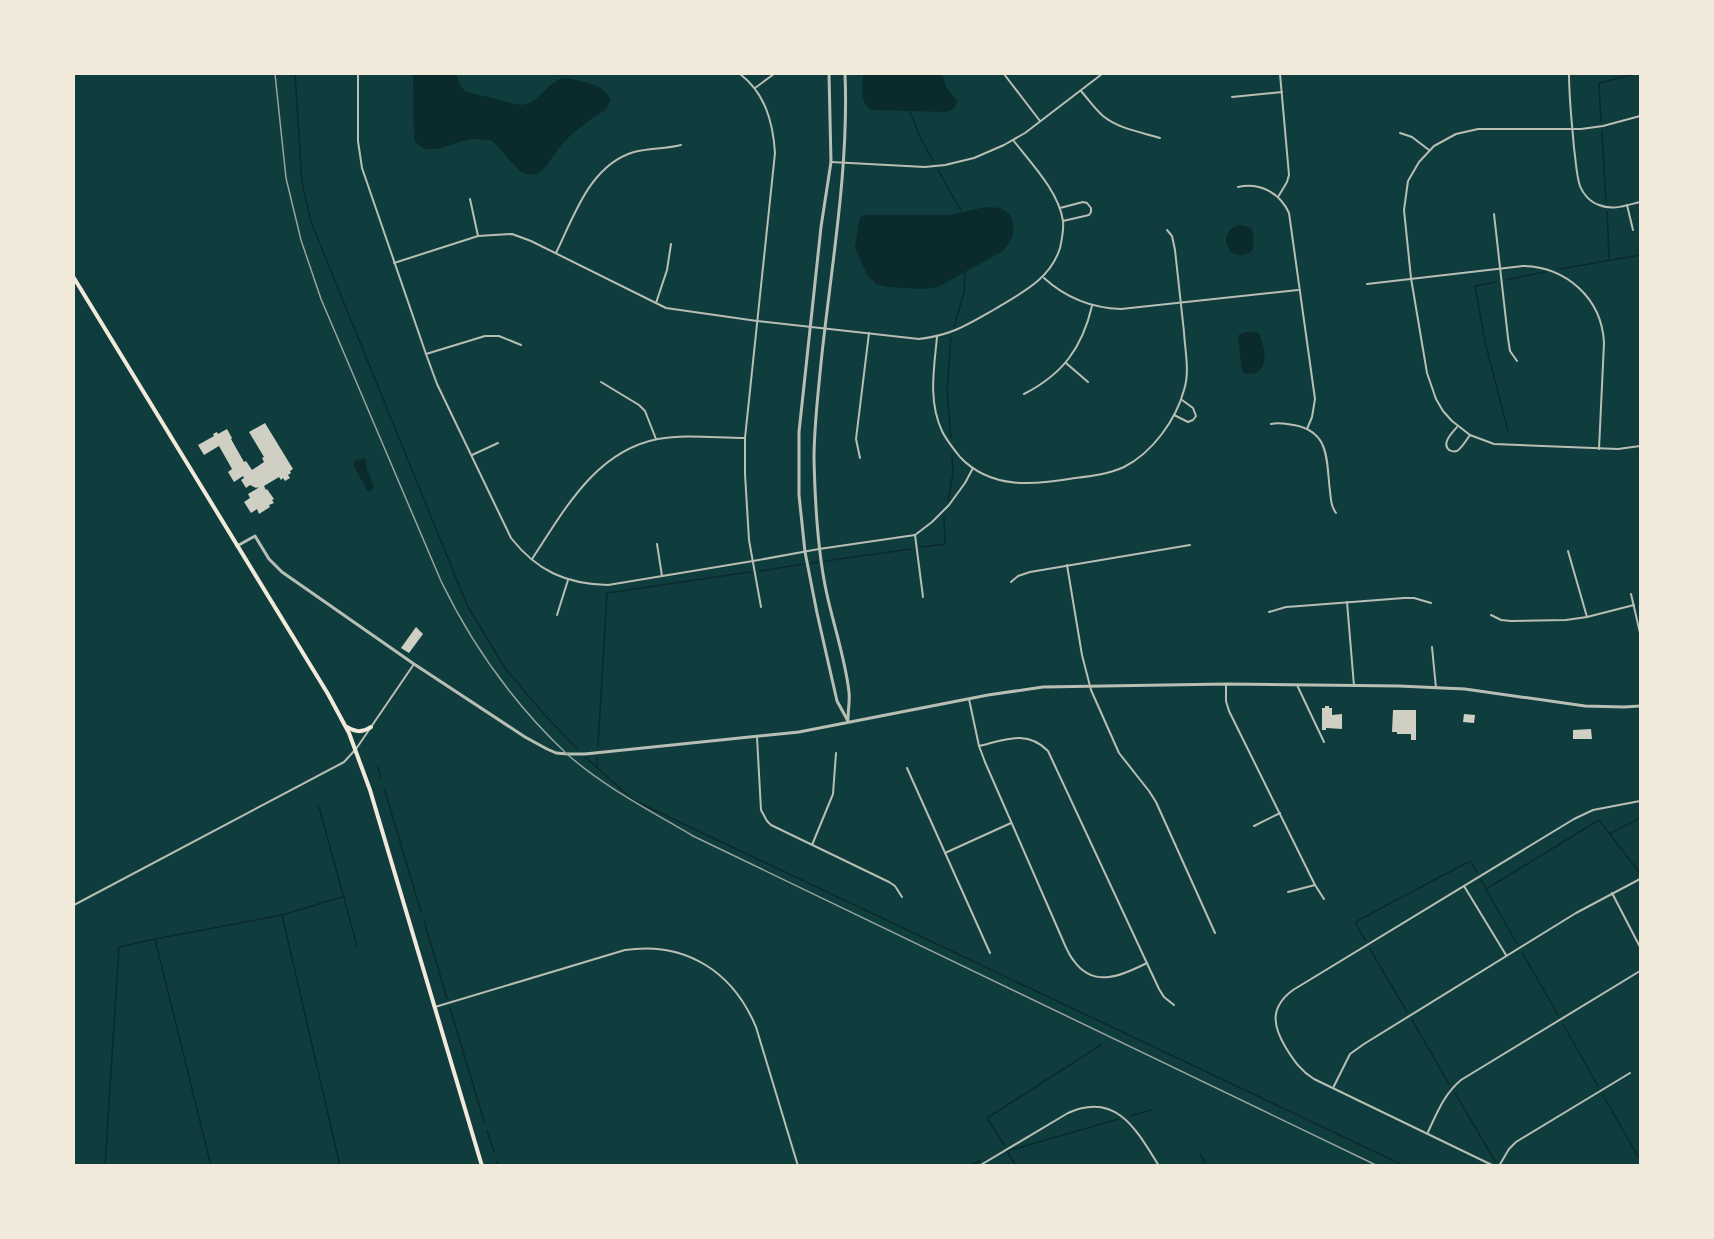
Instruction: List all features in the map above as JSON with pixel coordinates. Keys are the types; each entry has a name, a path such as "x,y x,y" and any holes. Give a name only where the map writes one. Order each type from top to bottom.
{"main road":[{"path":"74,278 346,726 374,801 482,1166"},
{"path":"346,726 357,732 371,728"}],"street":[{"path":"357,74 360,162 437,384 511,538 520,549 545,570 568,580 608,585 915,535 950,505 973,468"},
{"path":"740,74 755,88 764,104 771,120 776,153 745,438 746,508 761,607"},
{"path":"755,88 774,74"},
{"path":"829,74 831,162 821,227 799,432 799,495 805,552 817,613 837,701 848,721"},
{"path":"844,74 844,162 825,328 814,455 819,549 849,693 848,721"},
{"path":"1004,74 1040,121"},
{"path":"831,162 920,167 961,162 989,153 1013,140 1102,74"},
{"path":"1278,197 1289,175 1280,74"},
{"path":"1569,74 1572,129 1578,177 1583,192 1600,206 1613,207 1641,202"},
{"path":"1081,91 1102,115 1112,121 1137,132 1160,138"},
{"path":"1232,97 1282,92"},
{"path":"1641,116 1592,128 1473,130 1452,135 1429,150 1412,172 1408,181 1404,210 1411,278 1430,386 1443,411 1458,426 1470,435 1486,442 1506,445 1599,449 1641,446"},
{"path":"1400,133 1412,137 1429,150"},
{"path":"394,263 478,236 512,234 556,253 666,308 757,321 920,339 937,337 960,329 1029,288 1043,277 1058,255 1064,233 1060,208 1050,188 1013,140"},
{"path":"556,253 586,194 600,172 621,157 646,150 681,145"},
{"path":"1238,187 1251,186 1265,189 1278,197 1285,204 1289,213 1315,399 1307,429"},
{"path":"470,199 478,236"},
{"path":"1060,208 1083,202 1091,208 1089,215 1063,221"},
{"path":"1626,205 1633,230"},
{"path":"1494,214 1509,345 1510,351 1518,361"},
{"path":"937,337 933,380 935,410 943,433 955,451 973,468 997,480 1017,484 1054,482 1108,472 1125,466 1156,442 1174,415 1185,388 1187,369 1181,304 1174,243 1167,230"},
{"path":"656,303 667,270 671,244"},
{"path":"1367,284 1534,266 1556,272 1573,282 1594,306 1604,339 1599,449"},
{"path":"1043,277 1065,295 1092,306 1121,309 1298,290"},
{"path":"1024,394 1054,376 1066,363 1083,336 1092,306"},
{"path":"860,458 856,439 869,333"},
{"path":"426,354 485,336 499,336 521,345"},
{"path":"1066,363 1088,382"},
{"path":"601,382 645,411 656,440"},
{"path":"1174,415 1188,422 1196,416 1193,408 1181,400"},
{"path":"1271,423 1286,423 1307,429 1318,437 1325,451 1331,503 1336,513"},
{"path":"1458,426 1447,441 1446,446 1449,450 1454,452 1458,450 1470,435"},
{"path":"532,559 576,494 611,459 656,440 677,437 745,438"},
{"path":"472,455 498,443"},
{"path":"915,535 923,597"},
{"path":"237,546 255,536 269,559 282,572 414,664 525,737 556,753 585,754 799,732 1026,688 1089,685 1226,684 1437,688 1488,692 1586,706 1624,708 1641,706"},
{"path":"657,544 662,576"},
{"path":"1011,582 1024,573 1190,545"},
{"path":"1568,551 1587,618"},
{"path":"1067,565 1089,685 1119,753 1156,802 1215,933"},
{"path":"557,615 568,580"},
{"path":"1631,594 1641,633"},
{"path":"1269,612 1286,607 1414,598 1431,603"},
{"path":"1347,602 1354,686"},
{"path":"1491,615 1501,620 1511,621 1556,621 1587,618 1634,605"},
{"path":"1432,647 1437,688"},
{"path":"74,904 344,762 371,728 414,664"},
{"path":"1226,684 1226,701 1229,711 1324,899"},
{"path":"1297,685 1324,742"},
{"path":"969,699 979,746 1068,952 1076,964 1092,975 1108,977 1125,974 1147,963"},
{"path":"757,737 761,810 771,825 889,882 895,886 902,897"},
{"path":"979,746 1024,737 1037,741 1048,751 1159,989 1164,997 1174,1005"},
{"path":"812,845 833,794 836,753"},
{"path":"908,768 990,953"},
{"path":"1494,1166 1314,1079 1303,1071 1281,1039 1275,1025 1276,1010 1281,1001 1293,990 1574,819 1593,810 1641,801"},
{"path":"1254,826 1280,813"},
{"path":"945,853 1011,823"},
{"path":"1333,1088 1346,1061 1357,1049 1612,893 1641,879"},
{"path":"1288,892 1316,885"},
{"path":"1464,885 1507,956"},
{"path":"1612,893 1641,947"},
{"path":"435,1007 625,950 652,948 668,950 689,957 704,964 723,978 735,990 750,1012 798,1166"},
{"path":"1427,1134 1448,1093 1461,1080 1641,970"},
{"path":"1500,1166 1509,1149 1516,1142 1630,1073"},
{"path":"979,1166 1068,1113 1095,1107 1113,1111 1134,1126 1159,1166"}],"water":[{"path":"413,74 456,74 461,87 467,92 520,105 527,104 554,82 565,78 597,86 611,100 606,110 574,132 562,144 543,170 537,175 526,174 520,171 491,140 464,140 432,149 425,149 419,145 414,139"},
{"path":"863,74 942,74 946,87 957,101 955,108 946,112 872,110 863,99"},
{"path":"986,207 1001,208 1010,215 1014,227 1012,239 1003,251 938,287 921,289 887,287 876,284 867,275 855,247 860,217 866,215 950,215"},
{"path":"1241,225 1251,228 1252,251 1236,255 1230,251 1226,239 1233,228"},
{"path":"1247,332 1259,334 1264,351 1261,369 1251,374 1242,371 1238,336"},
{"path":"364,458 374,486 370,492 353,465 355,461"}],"building":[{"path":"265,423 293,469 288,475 290,478 285,481 279,477 264,486 274,499 272,500 274,503 259,514 257,509 251,513 244,502 250,498 248,494 258,487 250,485 246,488 241,480 243,476 234,482 228,472 232,469 219,446 204,455 198,445 214,436 213,434 227,429 244,462 246,461 252,470 264,462 262,458 264,457 249,432"},
{"path":"416,627 423,634 409,653 401,648"},
{"path":"1325,706 1332,708 1332,715 1342,714 1342,729 1322,730 1322,708"},
{"path":"1393,710 1416,710 1416,740 1411,740 1411,734 1392,732"},
{"path":"1464,714 1475,715 1474,723 1463,722"},
{"path":"1591,729 1592,739 1573,739 1573,730"}],"waterway":[{"path":"295,74 302,183 311,222 467,605 505,668 577,749"},
{"path":"1601,121 1599,83 1635,74"},
{"path":"910,111 919,135 933,161"},
{"path":"1602,131 1606,202"},
{"path":"938,170 961,211"},
{"path":"1607,212 1609,258"},
{"path":"1560,269 1640,255"},
{"path":"954,327 964,292 965,272"},
{"path":"1506,280 1544,272"},
{"path":"1496,282 1475,286 1485,342 1508,431"},
{"path":"951,338 947,389 951,438"},
{"path":"948,501 953,473 952,454"},
{"path":"921,547 945,544 944,517"},
{"path":"825,561 911,549"},
{"path":"811,563 818,562"},
{"path":"760,571 804,564"},
{"path":"598,746 607,593 750,572"},
{"path":"584,756 633,800 1405,1166"},
{"path":"597,757 597,766"},
{"path":"378,767 381,778"},
{"path":"384,788 421,912"},
{"path":"319,807 357,946"},
{"path":"1611,833 1640,818"},
{"path":"1486,889 1599,820 1640,873"},
{"path":"1365,940 1355,922 1470,861 1477,872"},
{"path":"1481,880 1517,944"},
{"path":"105,1166 119,947 282,915 345,896"},
{"path":"282,915 340,1166"},
{"path":"424,921 447,998"},
{"path":"155,939 211,1166"},
{"path":"1370,949 1407,1012"},
{"path":"1522,952 1558,1015"},
{"path":"450,1008 484,1121"},
{"path":"1412,1020 1449,1084"},
{"path":"1563,1024 1598,1086"},
{"path":"1004,1145 987,1118 1101,1045"},
{"path":"1455,1093 1495,1161"},
{"path":"1603,1095 1640,1160"},
{"path":"1130,1116 1152,1110"},
{"path":"1007,1151 1119,1119"},
{"path":"487,1131 494,1152"},
{"path":"1007,1151 1016,1166"},
{"path":"1200,1154 1207,1166"},
{"path":"968,1166 980,1161"},
{"path":"497,1162 498,1166"}],"railway":[{"path":"275,74 286,178 301,240 321,299 441,581 466,628 512,695 567,754 628,798 693,836 1378,1166"}]}
